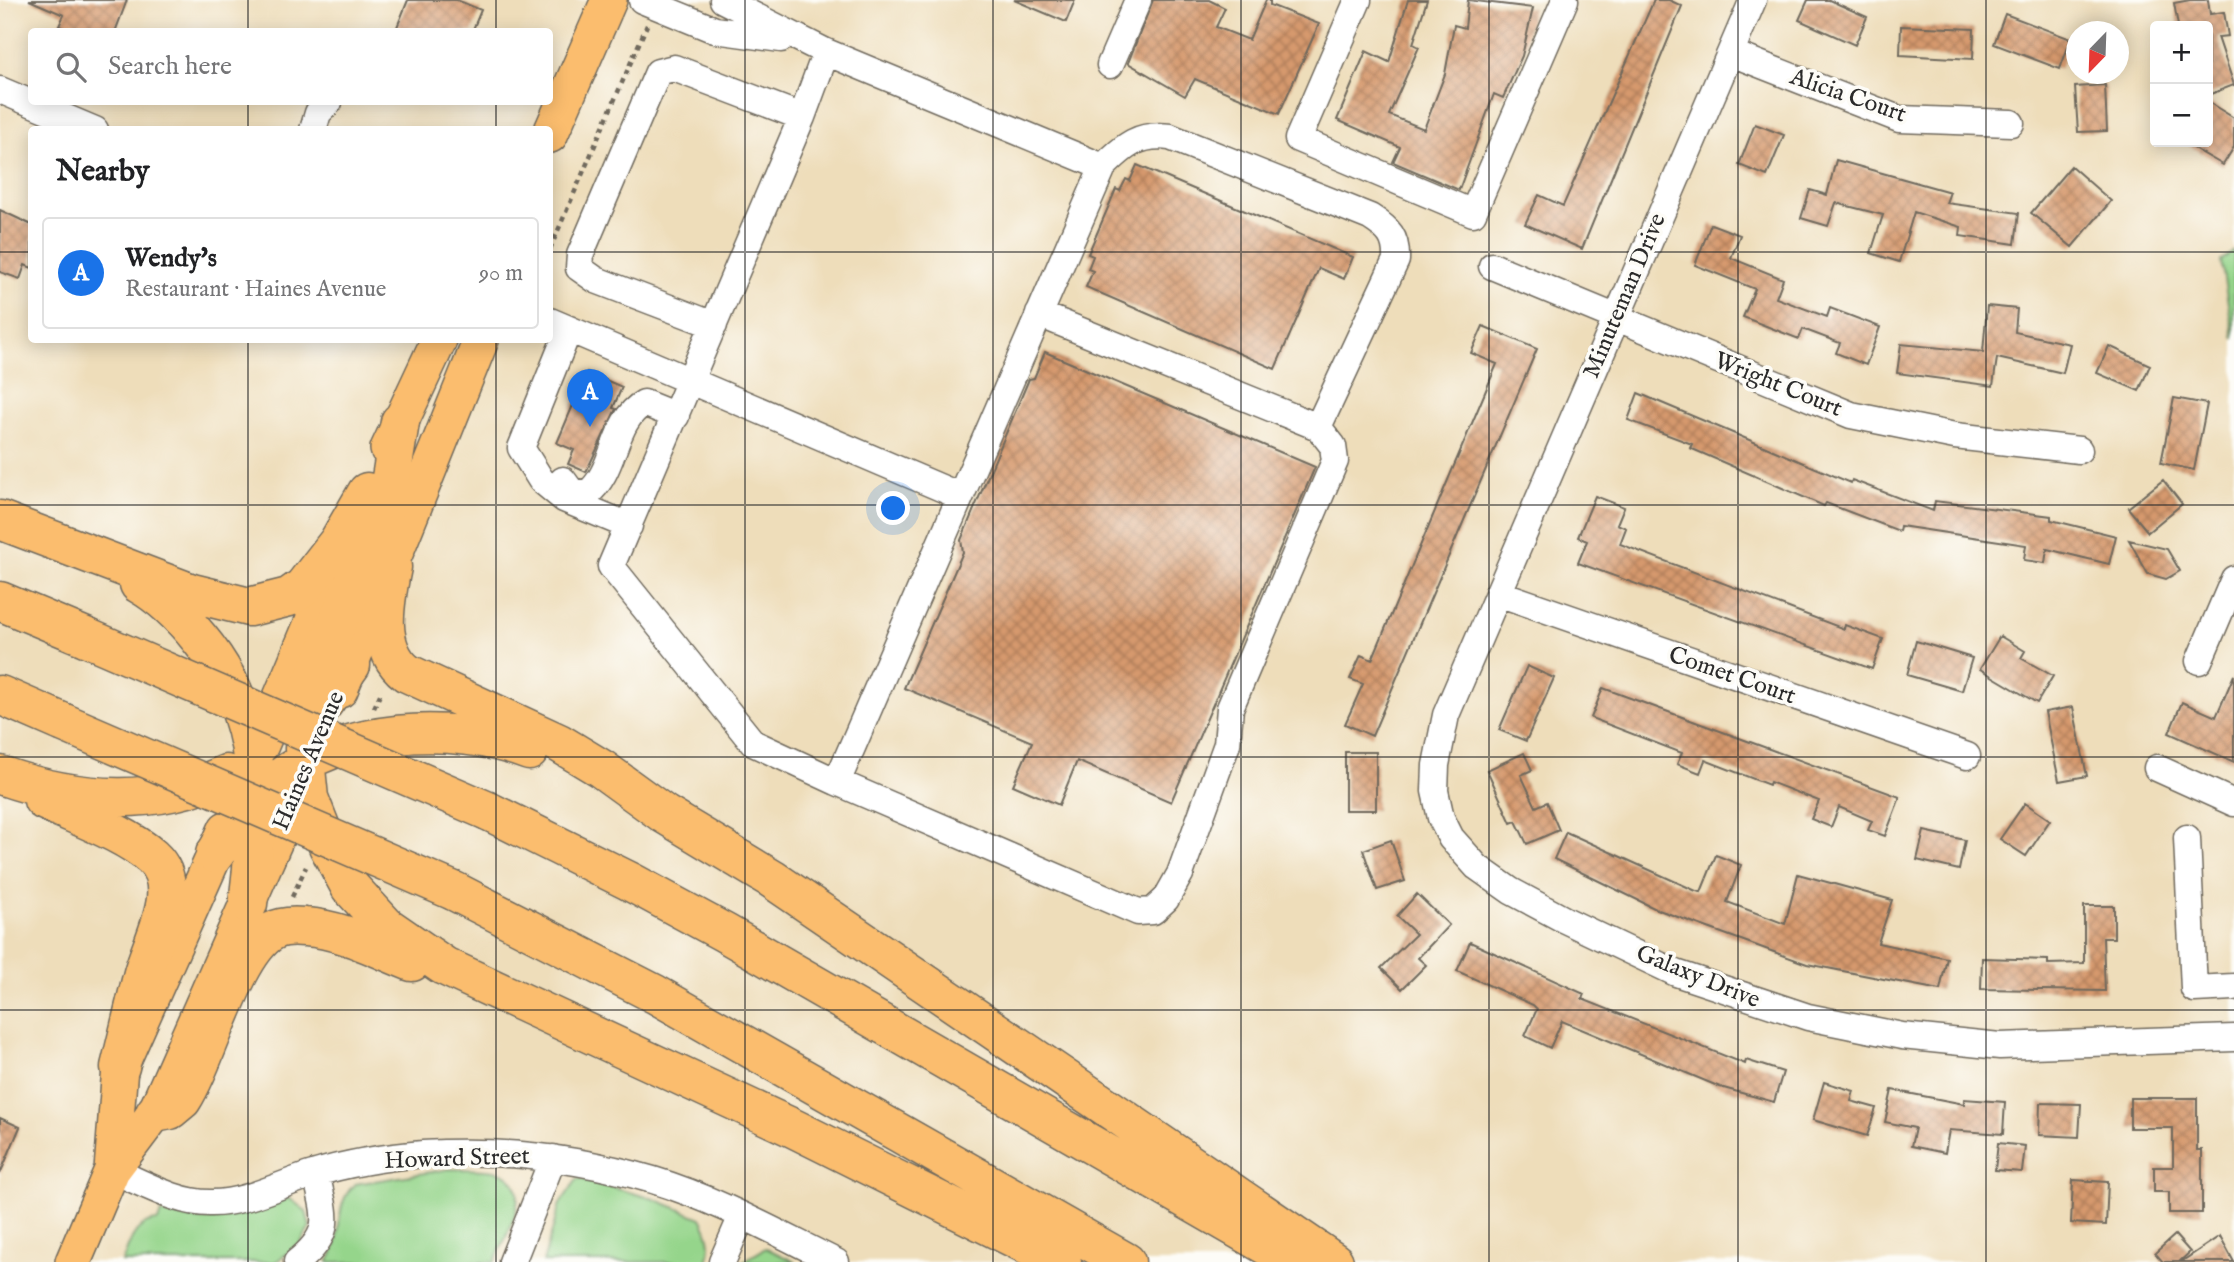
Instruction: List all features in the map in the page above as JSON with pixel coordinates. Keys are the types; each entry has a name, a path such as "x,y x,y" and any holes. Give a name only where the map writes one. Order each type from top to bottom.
{"highway":[{"path":"400,422 387,503 307,696 305,719 309,798 328,846 350,887 386,926 444,967 793,1128 1062,1262"},
{"path":"0,520 85,555 223,603 250,607 289,597 318,569 367,492"},
{"path":"85,555 148,589 173,610 210,651 239,699 251,739 254,760 254,852 248,904"},
{"path":"392,567 385,628 389,649 398,666 422,682 559,743 602,769 664,814 772,879 1334,1262"},
{"path":"0,601 488,811 629,881 1295,1262"},
{"path":"0,777 77,796 132,797 193,788 254,760 323,704 351,665"},
{"path":"0,695 454,891 655,993 1126,1262"},
{"path":"215,854 254,803 276,781 332,751 392,736 431,732 466,734 527,750 664,814"},
{"path":"0,777 136,846 153,858 162,870 165,900 161,920 144,970 120,1067"},
{"path":"155,1113 170,1110 182,1100 248,959 260,941 274,930 287,926 306,926 351,938 563,1023"}],"main road":[{"path":"553,128 609,0"},
{"name":"Haines Avenue","path":"112,1170 120,1067 215,854 367,492 438,343"},
{"path":"425,483 428,426 462,343"},
{"name":"Haines Avenue","path":"73,1262 112,1170 155,1113 248,904 392,567 480,343"}],"street":[{"path":"723,0 800,41 1103,167"},
{"path":"1110,65 1138,0"},
{"path":"1359,0 1298,139 1473,214 1565,0"},
{"name":"Minuteman Drive","path":"1498,593 1753,0"},
{"path":"649,3 715,30 800,41"},
{"path":"826,52 802,117 715,325 611,566 753,743 1138,912 1153,911 1166,899 1180,874 1227,744 1230,708 1335,461 1333,446 1318,427 1039,314"},
{"name":"Alicia Court","path":"1731,53 1899,120 2011,123"},
{"path":"715,325 596,280 579,268 580,255 658,72 674,68 802,117"},
{"path":"0,90 28,102"},
{"path":"36,105 86,126"},
{"path":"314,126 318,113 326,105"},
{"path":"837,782 1103,167 1127,143 1150,135 1170,137 1370,217 1389,229 1397,244 1396,260 1318,427"},
{"name":"Wright Court","path":"1492,266 1851,415 1955,436 2079,450"},
{"path":"629,526 564,499 541,480 521,448 559,325 960,496"},
{"path":"525,433 571,491 587,494 600,485 632,410 644,404 676,416"},
{"path":"2199,662 2234,579"},
{"name":"Comet Court","path":"1498,593 1967,757"},
{"name":"Galaxy Drive","path":"1498,593 1446,715 1436,765 1435,791 1441,818 1451,838 1477,867 1511,891 1676,973 1808,1017 1902,1035 2000,1046 2234,1038"},
{"path":"2157,768 2234,803"},
{"path":"2187,838 2194,989 2234,987"},
{"name":"Howard Street","path":"112,1170 167,1193 212,1203 231,1201 316,1173 424,1154 528,1154 654,1180 741,1216 836,1262"},
{"path":"512,1262 553,1158"},
{"path":"298,1262 314,1249 327,1225 316,1173"},
{"path":"722,1262 741,1216"}],"path":[{"path":"553,242 649,3"}],"green space":[{"path":"2234,251 2234,339 2221,261"},
{"path":"450,1169 499,1172 511,1178 516,1188 518,1200 511,1227 494,1262 328,1262 336,1242 343,1202 355,1184"},
{"path":"578,1178 654,1199 701,1218 709,1239 707,1262 543,1262 560,1204"},
{"path":"289,1198 306,1211 310,1227 299,1246 275,1262 122,1262 138,1229 158,1221 161,1213 197,1219 226,1218"},
{"path":"766,1248 795,1262 742,1262"}],"building":[{"path":"29,0 127,0 116,28 63,28 59,26 64,15"},
{"path":"408,0 457,0 481,10 474,28 397,28"},
{"path":"1014,0 1075,0 1066,22"},
{"path":"1153,0 1209,0 1225,8 1216,27 1249,40 1266,0 1270,0 1270,5 1319,24 1279,114 1195,79 1185,96 1128,63"},
{"path":"1408,0 1427,0 1413,44 1419,47 1389,115 1424,129 1445,74 1454,25 1465,28 1468,0 1533,8 1522,56 1503,98 1494,94 1459,190 1393,162 1400,147 1337,120 1366,51 1389,62"},
{"path":"1654,0 1669,0 1682,6 1582,249 1525,224 1539,195 1563,206"},
{"path":"1808,0 1829,0 1867,17 1855,45 1799,20"},
{"path":"2208,0 2210,14 2224,12 2228,36 2218,37 2234,85 2213,93 2213,21 2177,21 2174,3"},
{"path":"2005,14 2066,37 2066,53 2060,69 1994,44"},
{"path":"1901,26 1974,29 1973,59 1900,55"},
{"path":"2105,85 2107,131 2078,132 2075,87"},
{"path":"2213,105 2234,118 2234,147 2223,165 2192,147 2213,147"},
{"path":"1755,124 1784,135 1767,176 1739,165"},
{"path":"1836,160 1950,192 1946,203 2019,213 2015,244 1960,236 1961,227 1914,212 1899,262 1871,253 1883,215 1836,203 1828,226 1801,218 1810,190 1827,195"},
{"path":"1137,165 1353,257 1344,279 1319,268 1275,369 1086,287 1093,271 1088,269 1093,256 1088,254 1116,189 1120,191 1126,179 1130,181"},
{"path":"2071,166 2111,201 2072,247 2031,213"},
{"path":"0,210 28,223 28,266 25,265 20,279 0,272"},
{"path":"1711,224 1740,235 1731,258 1783,279 1776,298 1827,317 1830,308 1880,327 1866,365 1836,353 1840,343 1803,329 1799,339 1743,317 1755,289 1695,265"},
{"path":"1987,306 2017,309 2015,332 2070,344 2063,373 1997,358 1993,386 1897,373 1901,344 1983,352"},
{"path":"1483,326 1537,349 1372,736 1345,724 1363,684 1350,679 1361,655 1372,660 1497,364 1471,353"},
{"path":"2109,346 2150,365 2139,391 2097,373"},
{"path":"1045,352 1315,467 1171,802 1077,761 1059,805 1013,785 1032,742 904,688 963,552 961,540 1029,379 1034,378"},
{"path":"587,372 622,387 613,408 616,409 586,472 568,464 574,450 557,443"},
{"path":"1638,393 1851,483 1852,480 1933,511 1935,501 2051,516 2051,520 2116,536 2109,564 2047,549 2045,563 2024,560 2026,545 1900,526 1899,531 1826,503 1824,506 1690,448 1692,444 1628,420"},
{"path":"2174,398 2207,404 2194,470 2161,463"},
{"path":"2163,480 2182,504 2148,532 2128,508"},
{"path":"1595,496 1624,507 1617,524 1626,528 1620,544 1844,629 1845,625 1883,639 1872,669 1578,563 1587,541 1578,537"},
{"path":"2129,540 2167,549 2180,571 2166,579 2148,574"},
{"path":"2000,636 2025,651 2021,658 2053,676 2037,703 1980,669"},
{"path":"1916,641 1972,658 1962,691 1907,675"},
{"path":"1527,666 1554,678 1526,741 1499,730"},
{"path":"2234,675 2234,762 2169,733 2182,702 2216,717"},
{"path":"1603,688 1900,797 1885,836 1868,830 1872,821 1839,807 1831,827 1811,819 1819,801 1770,782 1769,785 1705,760 1700,773 1677,764 1682,753 1591,718"},
{"path":"2073,707 2087,776 2059,781 2045,712"},
{"path":"1345,752 1376,752 1376,810 1345,810"},
{"path":"1524,753 1532,770 1521,775 1536,807 1547,802 1559,830 1527,844 1516,821 1511,823 1487,770"},
{"path":"2025,803 2050,820 2026,856 2000,839"},
{"path":"1924,831 1965,840 1959,870 1917,860"},
{"path":"1566,832 1701,892 1716,855 1741,865 1727,902 1785,924 1798,874 1892,900 1878,943 1947,958 1940,990 1807,964 1656,909 1554,859"},
{"path":"1391,840 1405,881 1377,890 1363,850"},
{"path":"1417,894 1449,925 1418,958 1426,965 1402,989 1381,968 1416,934 1397,916"},
{"path":"2084,906 2114,906 2114,938 2103,938 2105,991 1981,989 1982,958 2048,960 2048,964 2084,963"},
{"path":"1470,942 1584,994 1582,999 1745,1064 1746,1060 1783,1072 1774,1102 1720,1087 1562,1021 1550,1048 1525,1036 1537,1009 1533,1005 1457,971"},
{"path":"1824,1082 1854,1091 1851,1101 1876,1108 1867,1136 1813,1120"},
{"path":"1892,1090 1964,1104 1964,1099 2005,1102 2003,1134 1949,1130 1945,1153 1911,1146 1915,1128 1885,1122"},
{"path":"2130,1098 2197,1098 2197,1150 2202,1150 2202,1213 2169,1213 2169,1192 2154,1192 2154,1167 2173,1167 2173,1128 2130,1128"},
{"path":"2040,1103 2081,1104 2079,1137 2039,1135"},
{"path":"0,1118 20,1127 0,1174"},
{"path":"1998,1143 2025,1146 2022,1172 1995,1170"},
{"path":"2073,1180 2108,1182 2106,1225 2071,1223"},
{"path":"2175,1235 2190,1252 2179,1262 2163,1262 2155,1253"},
{"path":"2220,1236 2234,1262 2181,1262"}],"place":[{"name":"Wendy's","path":"590,427"}]}
